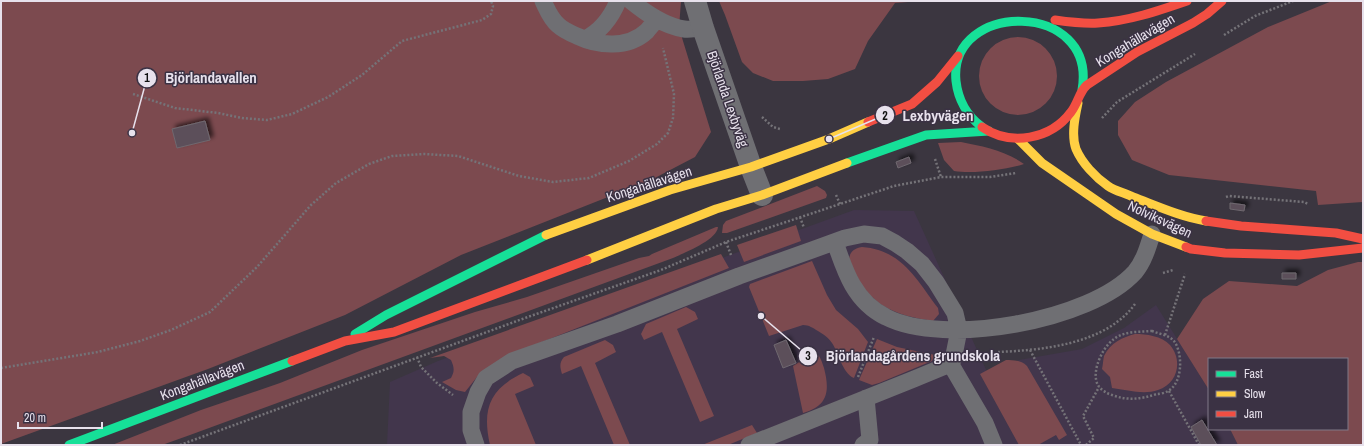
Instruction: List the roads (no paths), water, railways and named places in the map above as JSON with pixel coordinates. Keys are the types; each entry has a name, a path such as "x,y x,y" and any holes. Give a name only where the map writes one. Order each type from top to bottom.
{"street":[{"name":"Björlanda Lexbyväg","path":"695,1 751,167 762,195"},
{"name":"Kongahällavägen","path":"1055,20 1084,24 1116,21 1155,13 1187,1"},
{"name":"Kongahällavägen","path":"1082,90 1137,52 1201,18 1222,1"},
{"name":"Kongahällavägen","path":"983,21 967,37 958,56 955,68 955,81 960,99 970,116 989,131 1008,138 1018,138 1037,136 1054,128 1069,116 1082,90 1083,67 1081,56 1071,36 1055,20 1046,15"},
{"name":"Kongahällavägen","path":"345,341 386,315 548,234 670,190 751,167 829,139 912,104 937,82 958,56"},
{"name":"Nolviksvägen","path":"1078,100 1074,124 1076,148 1084,162 1096,177 1109,187 1160,211 1196,219 1241,226 1336,233 1363,239"},
{"name":"Kongahällavägen","path":"70,445 345,341 394,332 606,253 716,210 762,195 884,149 926,135 989,131"},
{"name":"Nolviksvägen","path":"1018,138 1042,163 1116,214 1153,230 1191,250 1225,253 1299,255 1363,248"}],"lane":[{"path":"543,1 550,16 558,25 585,40 611,44 624,42 646,32 657,19"},
{"path":"585,40 602,27 618,1"},
{"path":"631,1 647,14 667,25 685,30 703,28"},
{"path":"835,242 845,272 858,295 869,306 885,317 902,324 926,329 958,330 1023,324 1078,308 1098,298 1120,285 1134,273 1143,261 1153,230"},
{"path":"476,445 471,430 471,412 478,392 486,378 512,361 617,324 739,276 845,238 864,234 882,236 907,250 922,264 936,282 954,313 958,330 956,353 953,360 943,367 749,445"},
{"path":"950,363 985,423 994,445"},
{"path":"864,445 870,440 866,398"}],"place":[{"name":"Björlandavallen","path":"132,133"},
{"name":"Lexbyvägen","path":"829,139"},
{"name":"Björlandagårdens grundskola","path":"761,316"}]}
